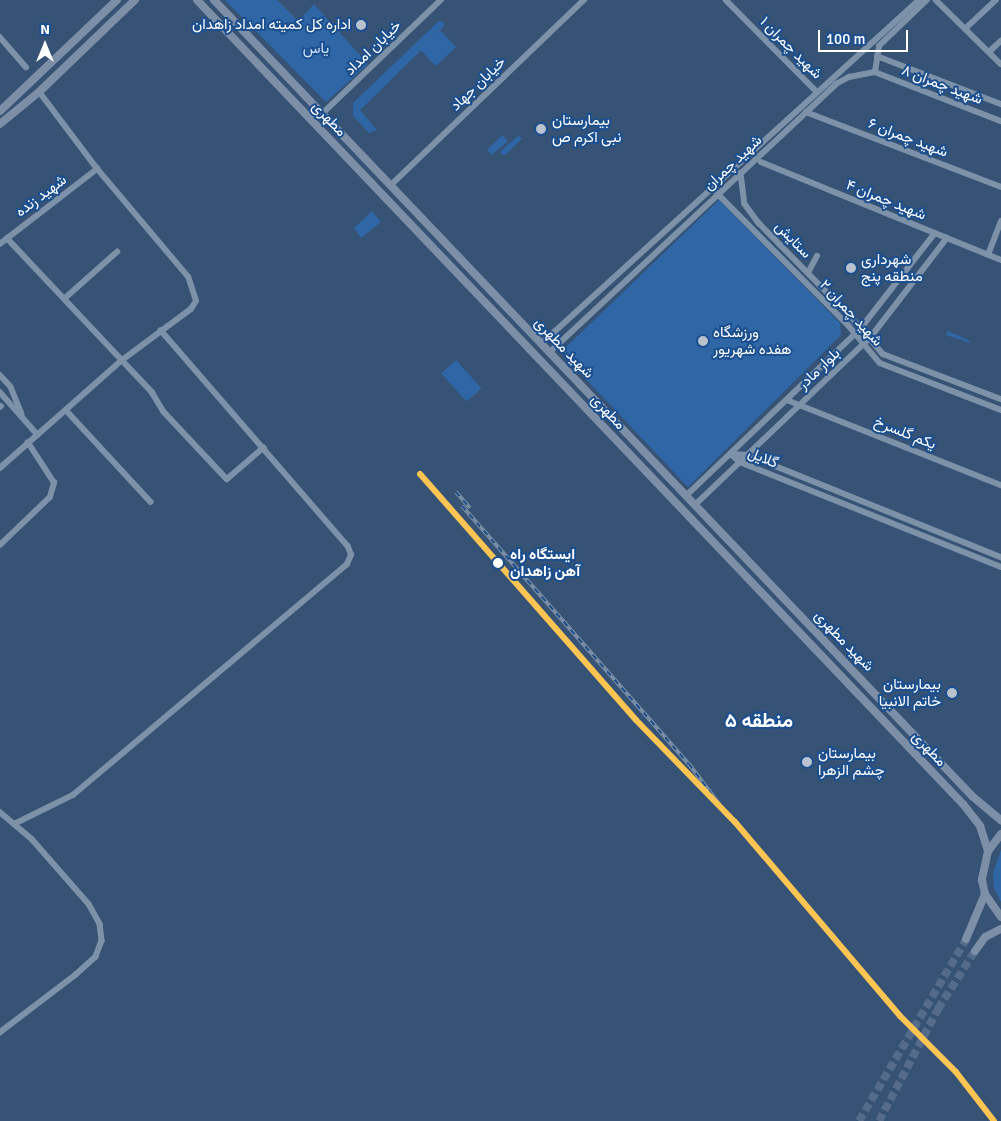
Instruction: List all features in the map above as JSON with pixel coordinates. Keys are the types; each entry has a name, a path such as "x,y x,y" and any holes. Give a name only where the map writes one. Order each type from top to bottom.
{"main road":[{"path":"0,111 117,0"},
{"path":"0,124 39,92 135,0"},
{"name":"مطهری","path":"197,0 963,804 980,826 988,851"},
{"name":"شهید مطهری","path":"214,0 972,796 1001,820"},
{"path":"311,120 321,113"},
{"path":"682,509 686,496"},
{"path":"682,509 695,505"},
{"path":"966,939 985,894 983,872 988,851 1001,834"},
{"path":"985,894 1001,917"},
{"path":"975,951 985,937 1001,929"}],"street":[{"name":"خیابان امداد","path":"321,113 440,0"},
{"name":"خیابان جهاد","path":"390,186 584,0"},
{"name":"شهید چمران ۱","path":"726,0 817,92"},
{"name":"شهید چمران","path":"541,344 919,0"},
{"path":"875,72 879,46 927,0"},
{"path":"936,0 1001,64"},
{"path":"966,29 996,0"},
{"path":"0,37 26,67"},
{"path":"989,52 1001,41"},
{"path":"877,56 1001,104"},
{"name":"شهید چمران","path":"549,353 836,84 849,76 875,72"},
{"name":"شهید چمران ۸","path":"875,72 1001,121"},
{"path":"0,468 121,361 191,309 196,301 188,277 97,169 39,92"},
{"name":"شهید چمران ۶","path":"806,112 1001,187"},
{"name":"شهید چمران ۴","path":"761,162 1001,260"},
{"name":"شهید زنده","path":"0,244 97,169"},
{"name":"ستایش","path":"741,173 745,204 759,223 861,328 883,354 1001,400"},
{"name":"شهید چمران ۲","path":"713,187 855,334 880,364 1001,410"},
{"path":"988,256 1001,221"},
{"name":"بلوار مادر","path":"686,496 861,328 935,233"},
{"path":"7,238 227,479 263,448"},
{"name":"بلوار مادر","path":"695,505 870,338 948,238"},
{"path":"64,299 117,252"},
{"path":"808,273 817,256"},
{"path":"14,824 52,808 73,795 346,564 351,555 348,547 161,331"},
{"path":"0,374 11,387 24,418"},
{"path":"0,392 38,435"},
{"name":"یکم گلسرخ","path":"787,400 1001,485"},
{"path":"66,410 151,502"},
{"path":"0,545 50,497 54,483 28,443"},
{"name":"گلایل","path":"731,454 748,455 1000,556"},
{"name":"گلایل","path":"731,454 740,462 1001,566"},
{"path":"1000,556 1001,549"},
{"path":"0,812 32,839 89,904 100,924 102,941 96,957 76,975 0,1033"}],"green space":[{"name":"یاس","path":"225,0 277,0 298,21 314,4 368,64 326,102"},
{"path":"440,20 445,24 438,34 360,110 377,130 369,133 353,116 353,103"},
{"path":"441,31 456,47 436,66 421,50"},
{"path":"502,135 508,141 492,155 487,150"},
{"path":"519,135 522,139 504,156 500,152"},
{"name":"ورزشگاه هفده شهریور","path":"719,200 840,323 841,335 688,487 564,356 566,347"},
{"path":"372,211 381,222 361,238 354,228"},
{"path":"948,331 969,340 970,343 946,335"},
{"path":"456,360 481,388 467,402 441,373"},
{"path":"1001,850 1001,902 994,888 993,873"}],"tunnel":[{"path":"859,1121 966,939"},
{"path":"879,1121 938,1009 975,951"}],"railway":[{"path":"456,492 470,508"},
{"path":"462,506 689,764 719,804"}],"transit line":[{"path":"420,474 636,720 735,822 900,1016 956,1072 994,1121"}],"place":[{"name":"اداره کل کمیته امداد زاهدان","path":"361,25"},
{"name":"بیمارستان نبی اکرم ص","path":"541,129"},
{"name":"شهرداری منطقه پنج","path":"851,268"},
{"name":"ورزشگاه هفده شهریور","path":"703,341"},
{"name":"ایستگاه راه آهن زاهدان","path":"498,563"},
{"name":"بیمارستان خاتم الانبیا","path":"952,693"},
{"name":"بیمارستان چشم الزهرا","path":"807,762"}],"district":[{"name":"منطقه ۵","path":"759,720"}]}
